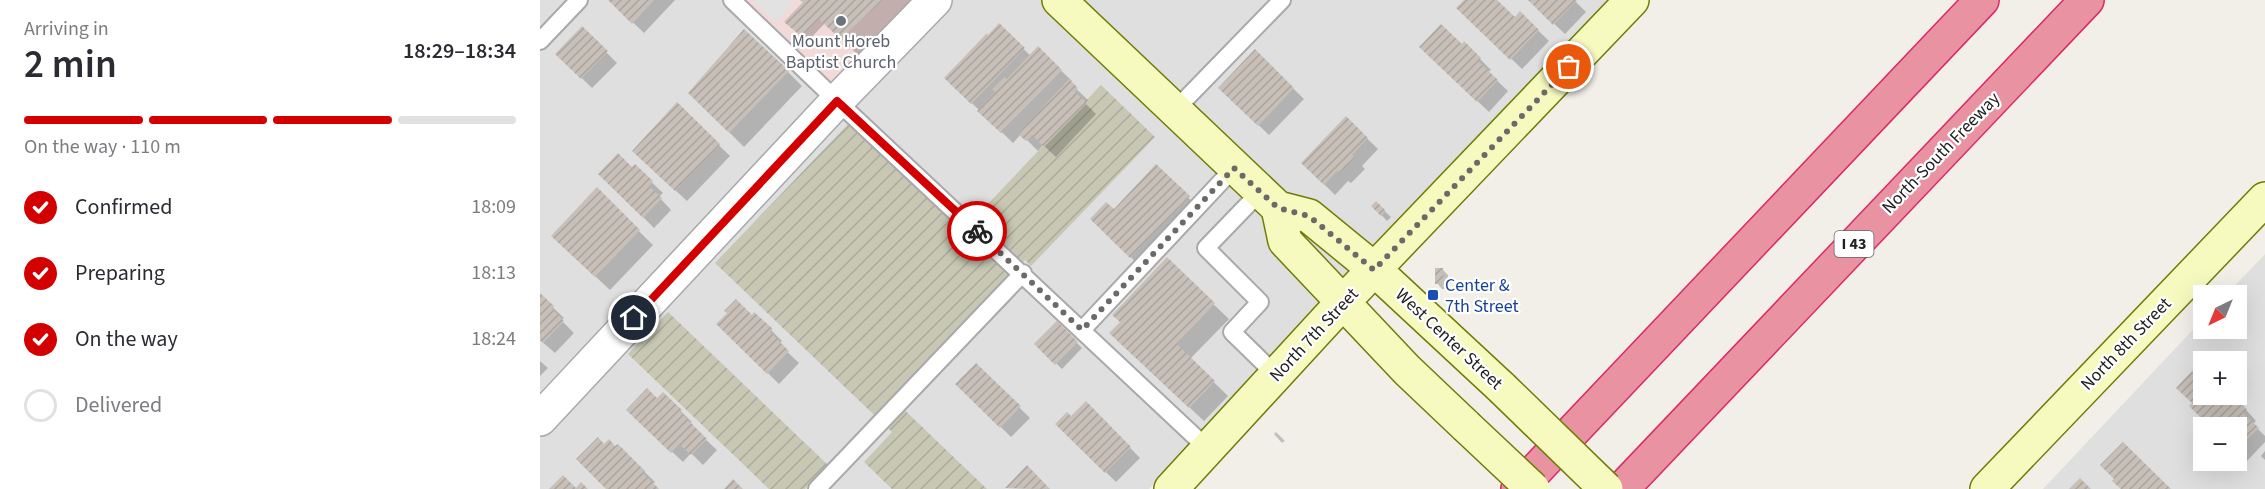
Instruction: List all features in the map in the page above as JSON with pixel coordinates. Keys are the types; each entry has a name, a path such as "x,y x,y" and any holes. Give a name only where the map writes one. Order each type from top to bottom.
{"highway":[{"path":"1518,489 1982,0"},
{"name":"North-South Freeway","path":"1622,489 2086,0"}],"street":[{"path":"540,419 837,101 935,0"},
{"name":"West Center Street","path":"1059,0 1269,200 1309,216 1374,270 1502,388 1606,489"},
{"name":"North 7th Street","path":"1171,489 1343,302 1632,0"},
{"name":"North 8th Street","path":"1988,489 2265,199"},
{"path":"1269,200 1285,241 1407,370 1533,489"}],"lane":[{"path":"540,41 579,0"},
{"path":"732,0 1208,449"},
{"path":"1174,111 1282,0"},
{"path":"1082,330 1234,168"},
{"path":"1269,200 1206,248 1260,302 1232,332 1276,375"},
{"path":"817,489 1023,273"}],"shaded area":[{"path":"540,0 1616,0 1149,489 540,489"},
{"path":"732,0 935,0 837,101"},
{"path":"752,0 790,0 794,3 776,22"},
{"path":"1101,85 1155,137 1031,266 1025,260 892,398 987,489 892,489 864,462 892,432 715,263 851,121 964,229"},
{"path":"2265,254 2265,489 2043,489 2193,330 2193,339 2247,339 2247,285 2236,285"},
{"path":"668,312 828,465 805,489 769,489 628,354"}],"building":[{"path":"608,0 654,0 632,24"},
{"name":"Mount Horeb Baptist Church","path":"800,0 883,0 840,39 819,19 802,37 784,22 803,2"},
{"path":"1464,0 1497,0 1515,17 1520,11 1539,30 1510,60 1456,8"},
{"path":"1528,0 1577,0 1553,25"},
{"path":"999,23 1025,48 971,104 944,78"},
{"path":"1441,24 1462,44 1464,41 1481,58 1478,61 1498,80 1477,102 1419,47"},
{"path":"582,26 608,51 581,79 555,54"},
{"path":"744,29 789,71 729,133 688,93"},
{"path":"1038,46 1062,70 1001,133 977,111 995,92 992,89 1004,77 1007,79"},
{"path":"1255,49 1294,88 1258,126 1218,88"},
{"path":"1069,79 1078,88 1075,92 1087,103 1044,147 1032,135 1026,141 1018,134"},
{"path":"677,102 720,144 675,191 632,151"},
{"path":"1346,116 1368,138 1352,155 1355,157 1339,174 1337,171 1324,185 1301,163"},
{"path":"618,153 632,167 635,164 653,181 649,186 662,198 643,218 598,174"},
{"path":"1156,164 1190,196 1130,258 1090,219 1106,202 1114,209"},
{"path":"597,187 640,230 595,277 551,236"},
{"path":"1376,201 1386,211 1381,216 1371,206"},
{"path":"1167,257 1215,303 1177,344 1215,381 1189,408 1109,333 1120,322 1112,315"},
{"path":"1435,268 1443,268 1444,284 1435,284"},
{"path":"540,293 554,306 552,309 564,321 543,343 540,340"},
{"path":"736,299 752,315 754,312 773,329 770,332 789,351 767,374 716,324 727,313 724,311"},
{"path":"1057,321 1078,342 1055,365 1034,344"},
{"path":"976,363 1021,406 1000,428 955,384"},
{"path":"2192,371 2193,405 2243,405 2247,410 2243,413 2259,428 2247,439 2247,417 2200,417 2189,406 2192,403 2176,388"},
{"path":"647,388 657,398 663,392 707,439 691,455 679,444 671,453 626,410"},
{"path":"1086,401 1131,447 1105,473 1055,424 1067,412 1071,416"},
{"path":"598,437 604,444 609,439 615,446 618,444 659,489 606,489 576,459"},
{"path":"2123,442 2171,489 2121,489 2112,481 2114,479 2100,465"},
{"path":"1027,465 1050,489 1005,488"},
{"path":"563,475 576,488 581,482 588,489 549,489"},
{"path":"2080,478 2091,489 2069,489"},
{"path":"733,479 743,489 724,489"}],"way so far":[{"path":"977,231 1082,330 1234,168 1278,208 1309,216 1374,270 1569,67"}],"place":[{"name":"Mount Horeb Baptist Church","path":"841,21"},
{"name":"Center & 7th Street","path":"1433,295"}],"route":[{"path":"634,318 837,101 977,231"}]}
